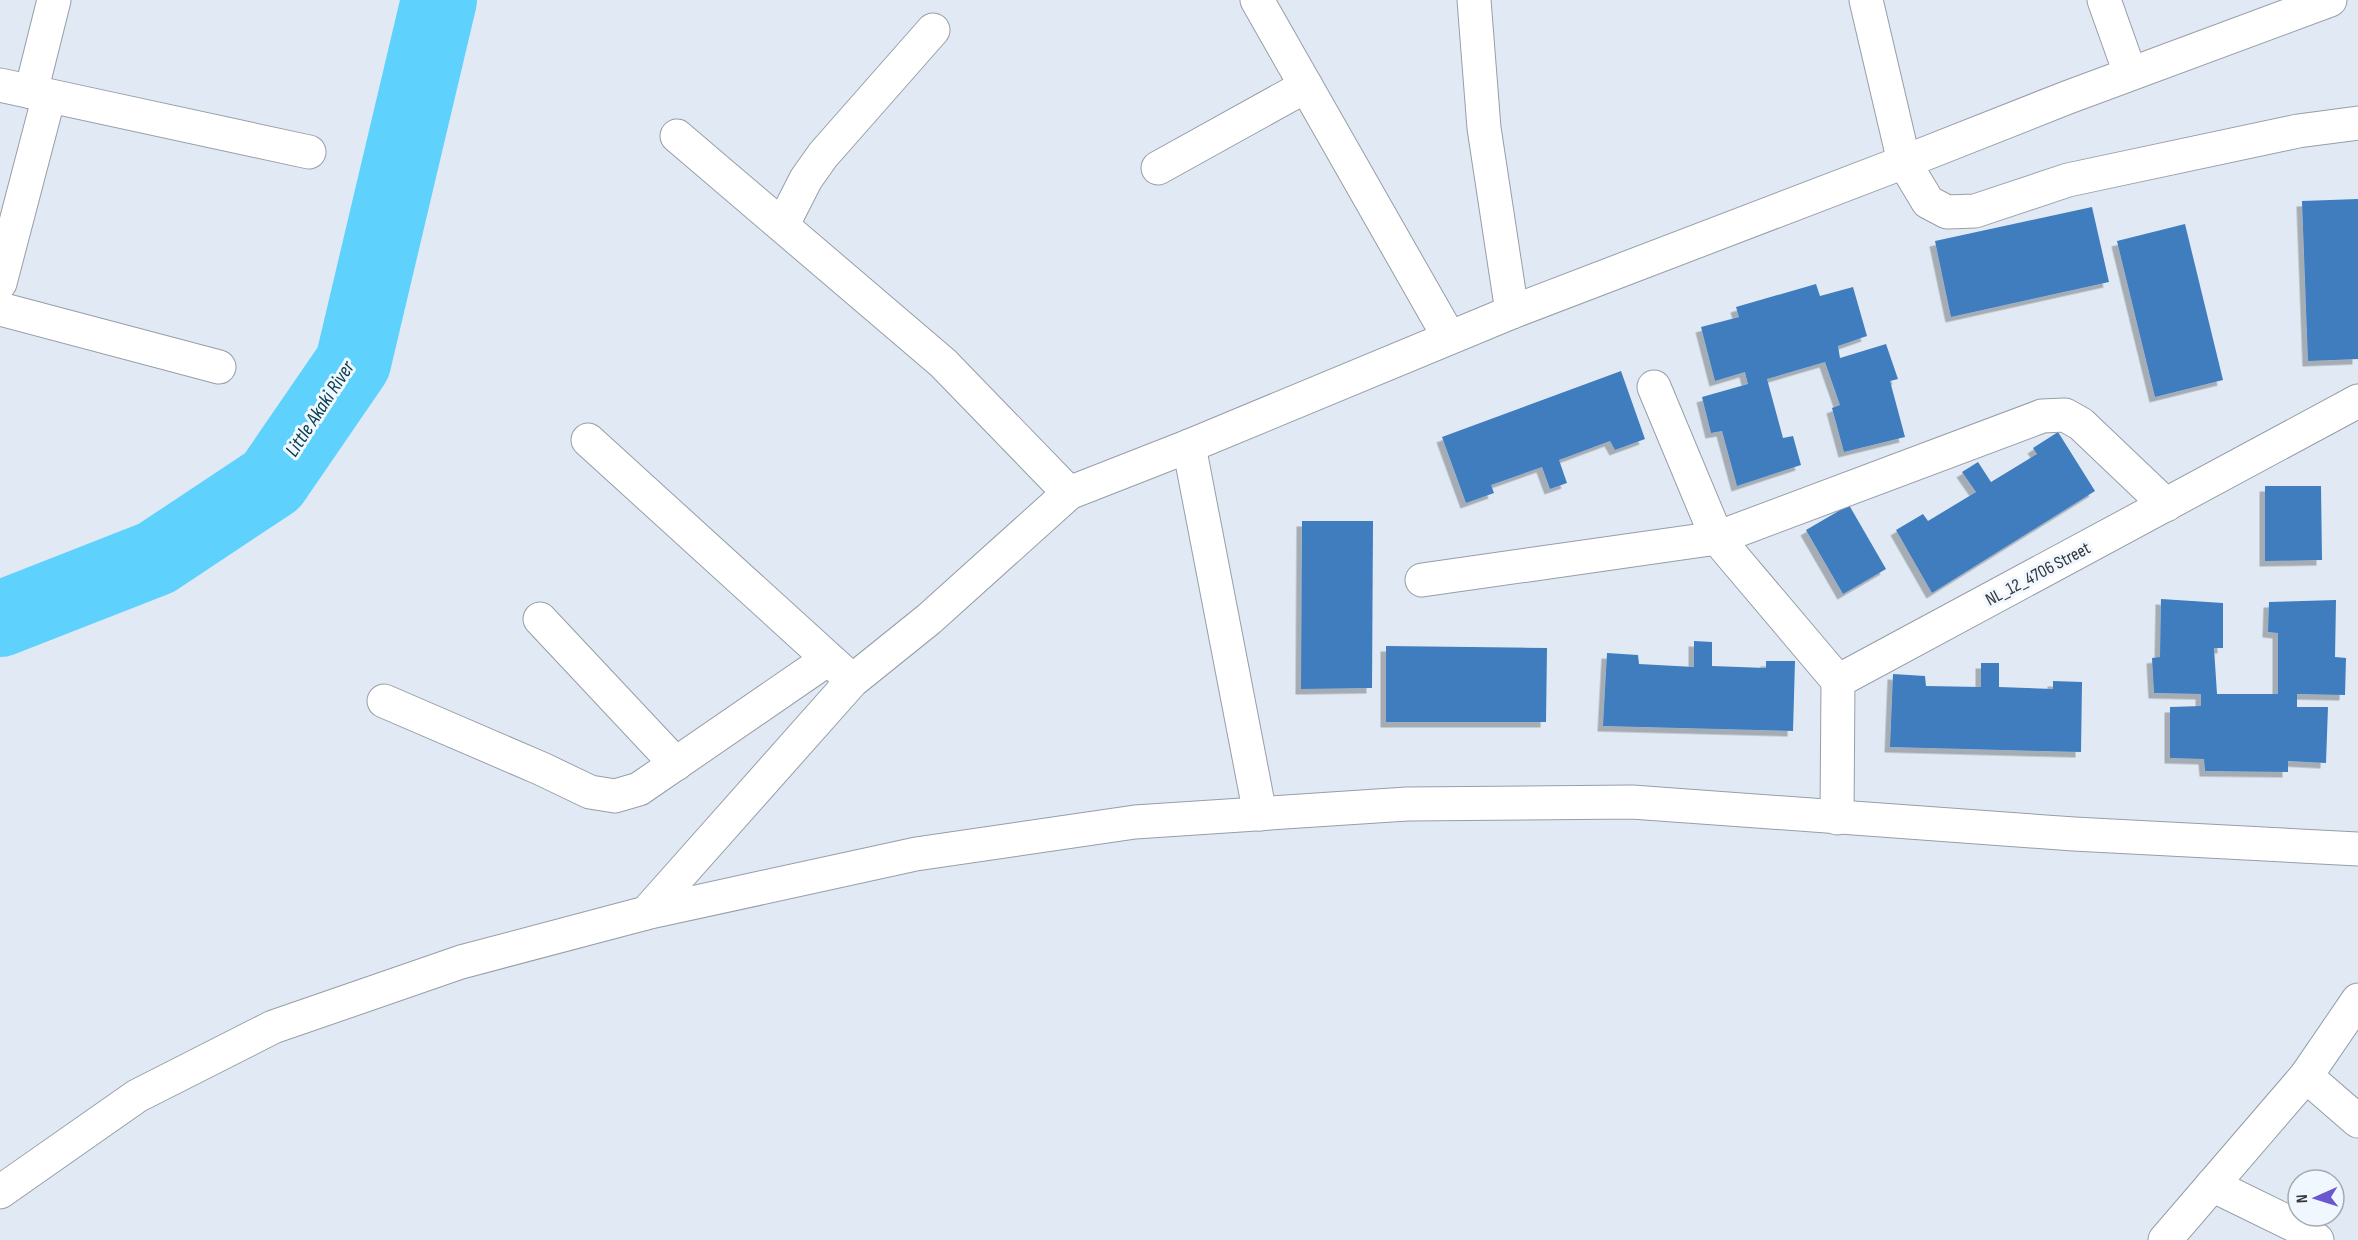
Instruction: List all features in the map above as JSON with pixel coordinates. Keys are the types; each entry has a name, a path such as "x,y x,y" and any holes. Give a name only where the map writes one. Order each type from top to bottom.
{"street":[{"path":"0,283 40,94 54,0"},
{"path":"1257,0 1449,337"},
{"path":"1474,0 1484,128 1512,312"},
{"path":"1866,0 1904,162 1928,202 1947,212 1974,211 2068,180 2298,131 2358,123"},
{"path":"2104,0 2130,73"},
{"path":"646,913 852,681 929,619 1069,493 1189,446 1512,312 2130,73 2330,0"},
{"path":"783,224 806,179 823,155 933,30"},
{"path":"0,85 309,152"},
{"path":"1158,168 1306,86"},
{"path":"677,136 783,224 943,363 1069,493"},
{"path":"0,309 219,367"},
{"path":"1654,387 1717,538 1838,681 1837,818"},
{"name":"NL_12_4706 Street","path":"1838,681 2358,401"},
{"path":"1422,580 1717,538 2042,417 2065,415 2081,424 2166,505"},
{"path":"588,440 852,681"},
{"path":"1189,446 1260,814"},
{"path":"540,619 676,764"},
{"path":"384,701 590,792 615,796 639,789 828,659"},
{"path":"0,1192 137,1096 273,1027 460,962 646,913 916,854 1135,822 1407,804 1632,802 2074,834 2358,849"},
{"path":"2165,1240 2306,1076 2358,1000"},
{"path":"2306,1076 2358,1121"},
{"path":"2212,1185 2298,1227 2317,1240"}],"building":[{"path":"2358,199 2358,359 2308,361 2302,201"},
{"path":"2092,207 2109,282 1951,317 1935,241"},
{"path":"2185,224 2223,380 2155,397 2117,241"},
{"path":"1816,284 1820,296 1853,287 1867,336 1838,346 1840,358 1886,344 1898,379 1890,381 1905,437 1844,452 1832,408 1840,405 1825,362 1767,379 1783,438 1793,436 1801,465 1737,486 1722,431 1711,433 1702,397 1748,384 1745,372 1715,381 1701,327 1739,317 1736,307"},
{"path":"1621,371 1645,439 1615,450 1610,441 1559,460 1567,483 1550,489 1542,467 1491,485 1494,493 1466,503 1442,437"},
{"path":"2058,432 2095,491 1932,593 1896,530 1923,514 1928,521 1976,492 1962,472 1978,462 1991,482 2037,454 2033,448"},
{"path":"2265,486 2321,486 2322,560 2265,561"},
{"path":"1849,505 1886,569 1843,594 1806,530"},
{"path":"1302,521 1373,521 1372,688 1301,689"},
{"path":"2161,599 2223,603 2223,648 2214,648 2217,694 2278,694 2278,633 2268,632 2269,602 2336,600 2335,657 2346,658 2345,695 2297,694 2297,707 2328,707 2326,763 2288,761 2288,772 2205,771 2204,759 2170,758 2170,707 2201,706 2201,694 2154,693 2152,658 2160,657"},
{"path":"1694,641 1712,642 1712,666 1766,668 1766,661 1795,661 1793,731 1603,726 1607,653 1638,655 1639,664 1694,667"},
{"path":"1386,646 1547,648 1546,722 1386,722"},
{"path":"1981,663 1999,663 1999,687 2053,689 2053,681 2082,682 2081,752 1890,747 1893,674 1925,676 1926,686 1981,687"}],"waterway":[{"name":"Little Akaki River","path":"0,619 156,558 272,481 353,363 439,0"}]}
